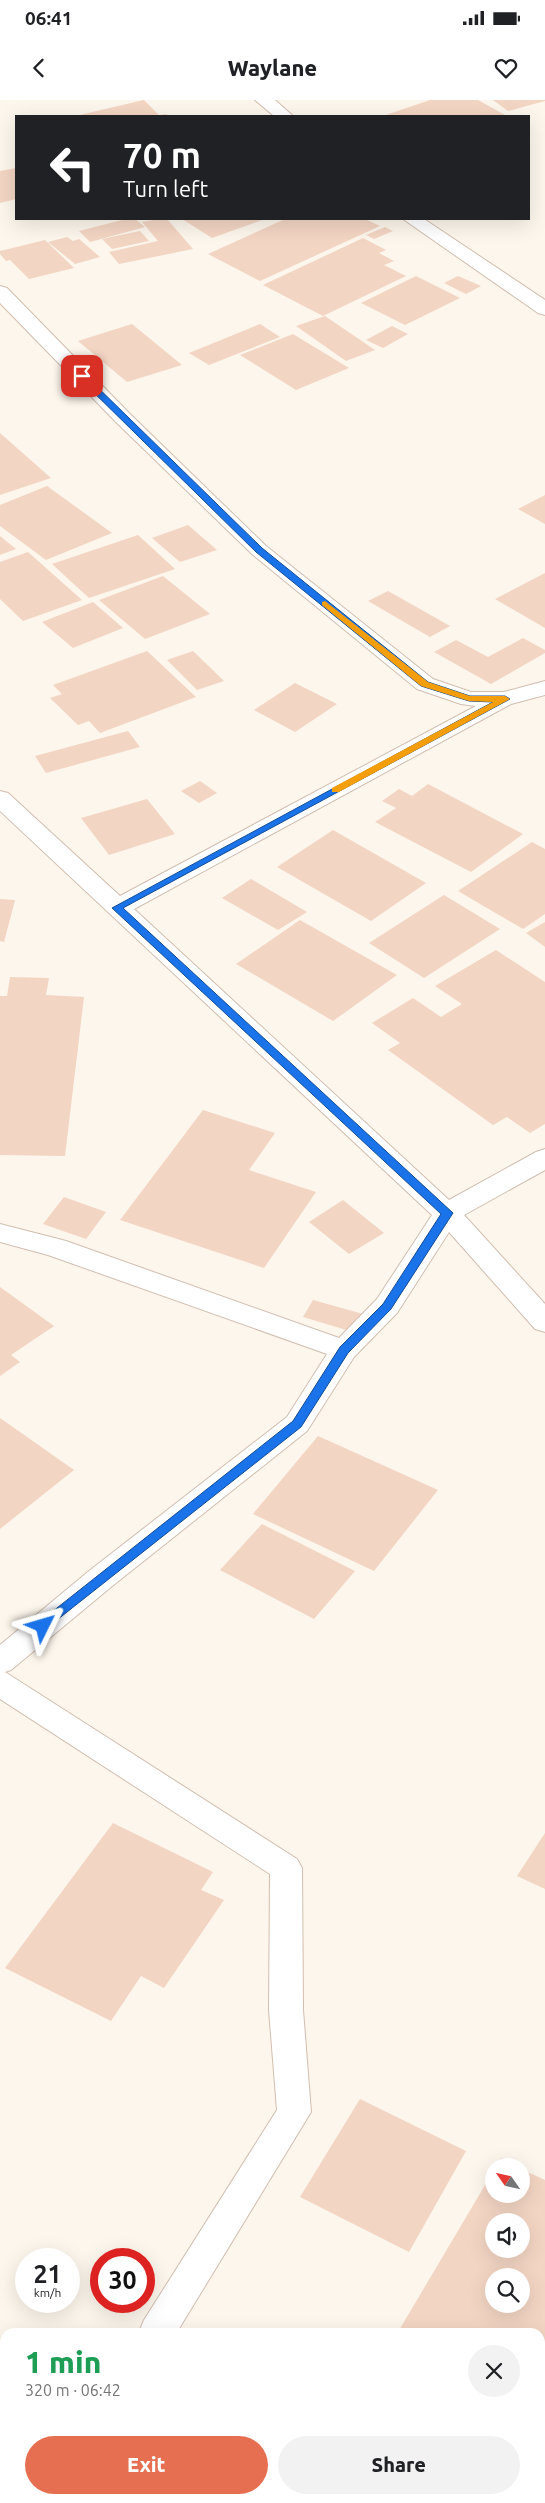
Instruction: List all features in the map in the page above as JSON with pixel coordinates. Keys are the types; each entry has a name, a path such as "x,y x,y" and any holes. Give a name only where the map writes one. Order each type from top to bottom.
{"street":[{"path":"264,100 283,115"},
{"path":"413,220 545,308"},
{"path":"0,292 123,418 259,550 425,684 469,699 505,699"},
{"path":"117,908 505,699 545,688"},
{"path":"0,798 448,1213 545,1322"},
{"path":"0,1662 100,1579 297,1424 344,1350 387,1306 448,1213 545,1158"},
{"path":"0,1233 56,1248 344,1350"},
{"path":"0,1683 286,1868 286,2010 294,2112 159,2328"}],"building":[{"path":"144,100 159,115 79,115"},
{"path":"430,100 478,100 505,115 386,115"},
{"path":"493,100 545,100 545,101 508,111"},
{"path":"15,168 15,199 0,203 0,171"},
{"path":"122,220 136,220 145,227 90,242 79,231"},
{"path":"168,220 193,249 119,264 109,252 158,241 142,222"},
{"path":"184,220 262,220 212,238"},
{"path":"283,220 367,220 380,226 260,281 208,254"},
{"path":"385,227 393,231 374,239 366,235"},
{"path":"140,231 149,241 112,249 102,239"},
{"path":"67,237 73,241 79,239 100,257 75,264 48,242"},
{"path":"363,238 386,250 379,253 394,261 384,265 406,276 323,316 263,285"},
{"path":"45,240 74,268 29,279 10,260 6,261 0,254 0,251"},
{"path":"416,276 460,298 405,325 361,303"},
{"path":"458,276 481,286 466,294 444,283"},
{"path":"325,316 375,350 346,361 296,326"},
{"path":"132,324 182,365 127,382 78,341"},
{"path":"260,324 280,337 209,365 189,353"},
{"path":"392,326 408,334 383,348 366,340"},
{"path":"293,334 349,368 296,390 240,355"},
{"path":"0,433 51,478 0,495"},
{"path":"47,486 112,533 46,560 0,526 0,505"},
{"path":"545,495 545,524 518,509"},
{"path":"188,525 217,550 180,562 152,538"},
{"path":"138,535 175,569 89,598 52,564"},
{"path":"0,536 16,549 0,555"},
{"path":"28,552 82,600 23,621 0,599 0,562"},
{"path":"545,573 545,628 495,599"},
{"path":"163,576 210,614 145,639 99,600"},
{"path":"388,591 450,626 430,637 368,601"},
{"path":"93,602 123,628 73,648 42,622"},
{"path":"523,638 545,650 545,653 491,684 434,652 456,640 488,657"},
{"path":"147,651 196,697 100,733 89,721 78,725 50,698 62,694 53,685"},
{"path":"193,651 224,681 197,690 167,660"},
{"path":"295,683 337,704 295,732 254,710"},
{"path":"128,731 140,747 46,773 35,756"},
{"path":"200,781 217,793 199,803 181,791"},
{"path":"428,784 523,834 471,872 375,822 396,808 382,801 399,789 412,796"},
{"path":"147,799 175,834 109,855 81,818"},
{"path":"333,830 426,883 371,921 277,867"},
{"path":"532,842 545,849 545,914 523,929 458,891"},
{"path":"251,879 307,912 278,930 222,898"},
{"path":"444,895 500,929 424,978 369,943"},
{"path":"0,899 15,900 4,942 0,941"},
{"path":"300,920 397,975 333,1021 236,964"},
{"path":"545,922 545,947 526,933"},
{"path":"496,950 545,982 545,1124 530,1133 507,1117 493,1125 388,1050 400,1043 372,1023 413,998 441,1017 462,1004 435,986"},
{"path":"10,977 49,978 46,995 84,997 65,1156 0,1155 0,996 7,996"},
{"path":"203,1110 275,1133 249,1170 316,1192 264,1268 120,1220"},
{"path":"64,1197 106,1212 86,1239 43,1224"},
{"path":"343,1200 384,1233 349,1254 309,1222"},
{"path":"0,1287 54,1326 11,1355 20,1362 0,1376"},
{"path":"313,1300 363,1314 353,1332 303,1317"},
{"path":"0,1418 74,1470 0,1529"},
{"path":"318,1436 438,1490 374,1571 253,1514"},
{"path":"262,1524 355,1571 314,1619 220,1570"},
{"path":"113,1823 213,1872 201,1890 224,1900 164,1988 141,1976 111,2021 5,1968"},
{"path":"545,1833 545,1889 517,1876"},
{"path":"360,2099 466,2151 409,2252 300,2197"},
{"path":"530,2173 545,2180 545,2328 400,2328 485,2185 485,2203 530,2203"}],"slow traffic":[{"path":"325,603 425,684 469,699 505,699 335,790"}],"route":[{"path":"43,1626 297,1424 344,1350 387,1306 448,1213 117,908 505,699 469,699 425,684 259,550 82,376"}]}
